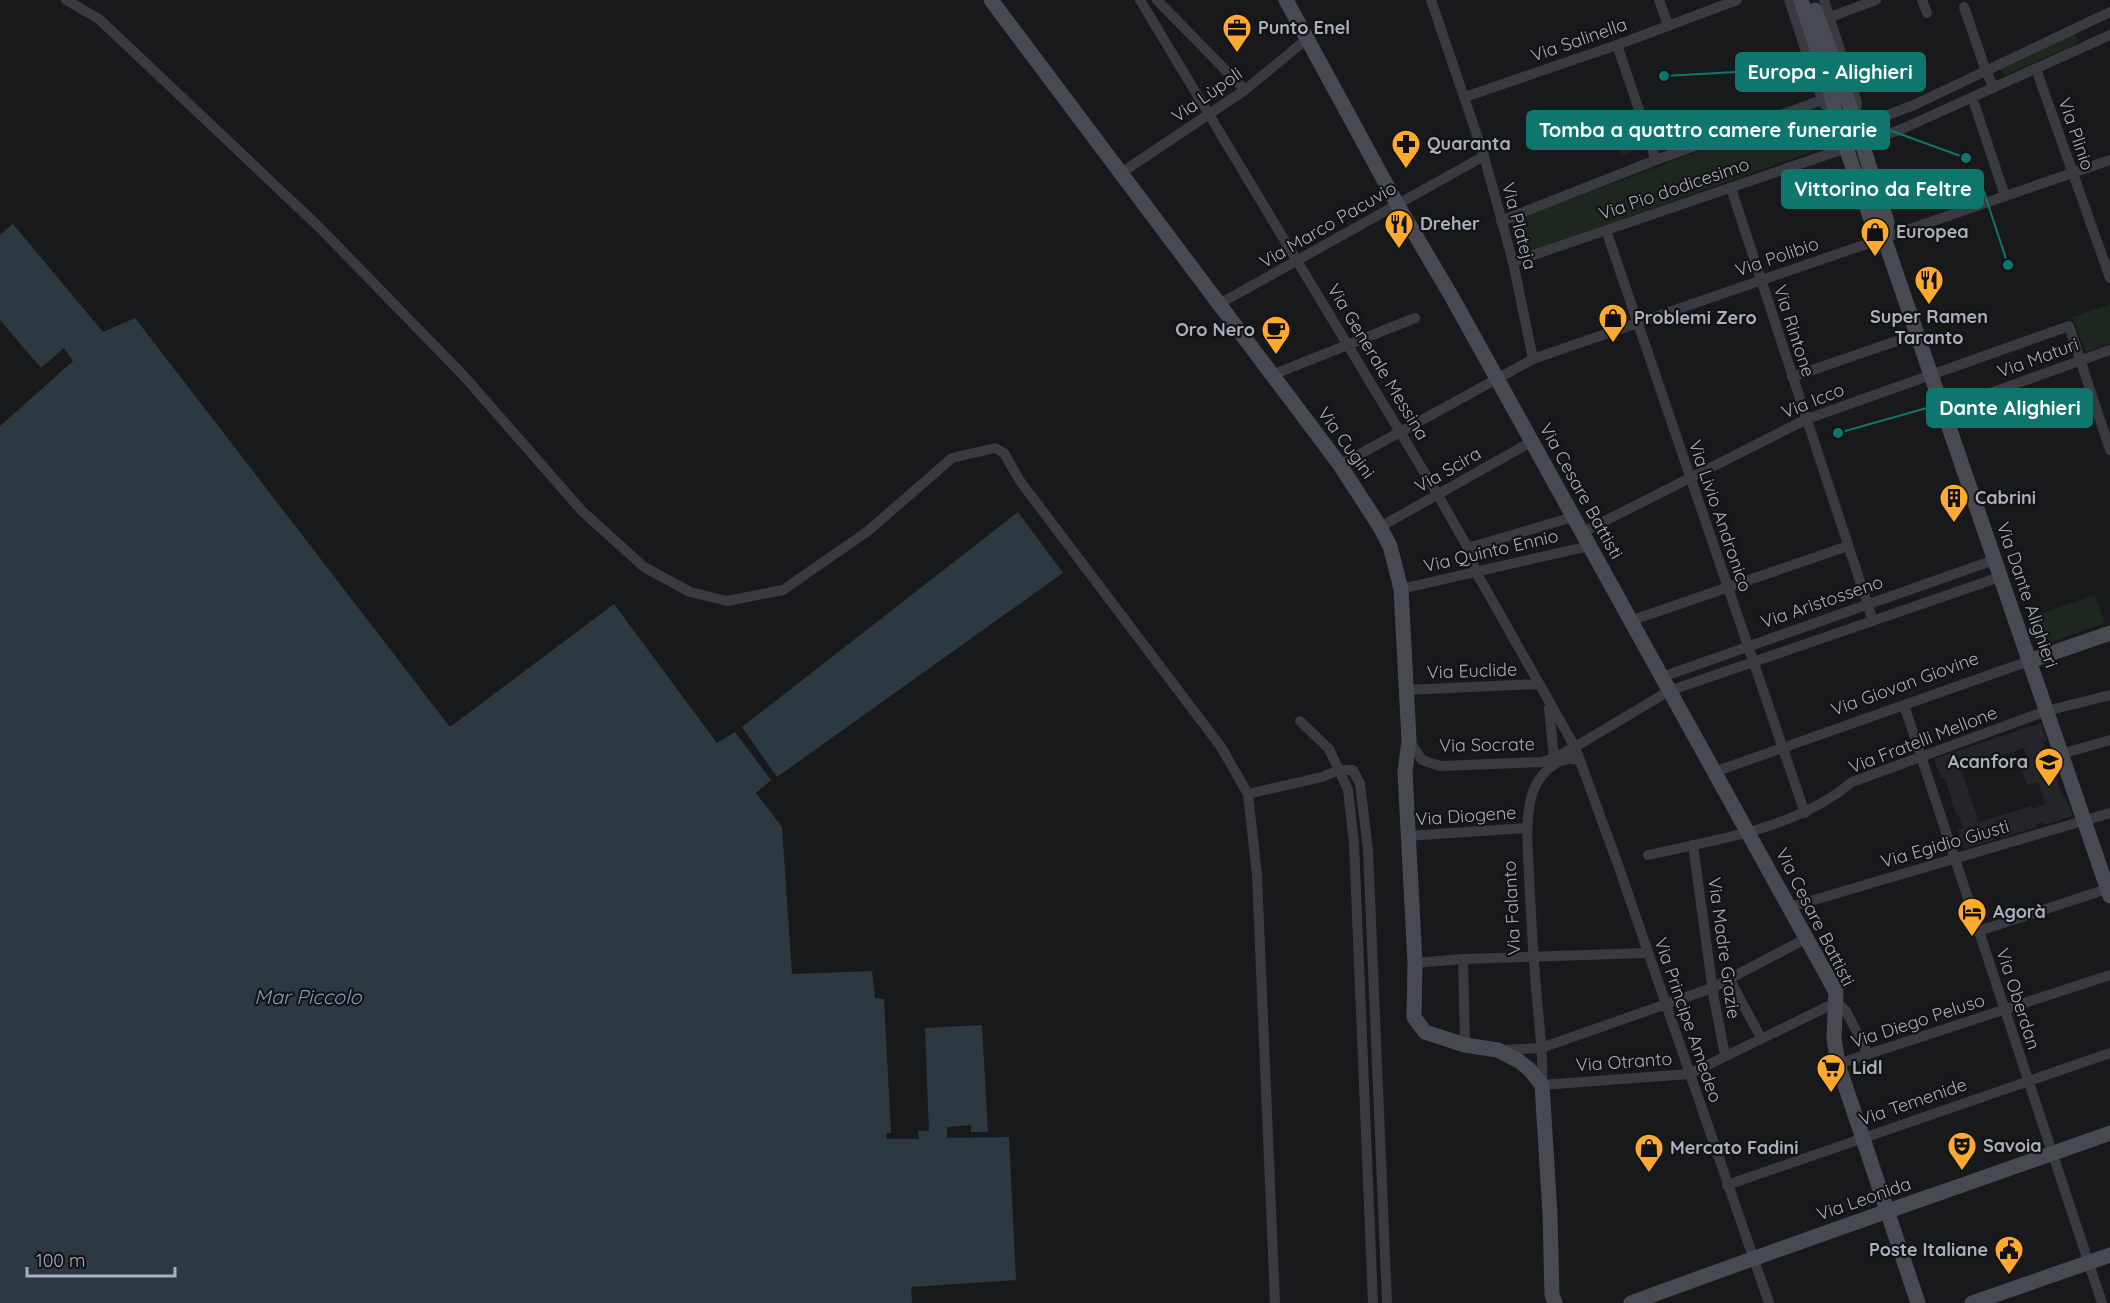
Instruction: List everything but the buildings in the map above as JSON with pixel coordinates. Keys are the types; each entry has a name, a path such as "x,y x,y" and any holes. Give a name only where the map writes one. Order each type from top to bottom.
{"main road":[{"name":"Via Cugini","path":"991,0 1340,465 1380,527 1393,556 1401,589 1409,740 1405,772 1415,963 1414,1017 1425,1032 1465,1045 1498,1050"},
{"name":"Via Cesare Battisti","path":"1286,0 1790,907 1836,992 1837,1002"},
{"name":"Via Dante Alighieri","path":"1801,0 1829,85 1837,122 1853,144"},
{"name":"Via Dante Alighieri","path":"1812,0 1855,124 1853,144 1874,228 1884,238 2109,891"},
{"name":"Via Giovan Giovine","path":"2029,661 2110,633"},
{"path":"1837,1002 1834,1038 1838,1064 1918,1303"},
{"path":"1498,1050 1519,1061 1542,1085"},
{"name":"Via Falanto","path":"1542,1085 1550,1214 1552,1300"},
{"name":"Via Leonida","path":"1631,1303 2110,1133"},
{"path":"1971,1303 2110,1255"}],"street":[{"path":"66,0 99,19 318,226 463,375 582,511 644,567 690,592 727,601 783,590 868,531 952,458 995,448 1004,453 1020,481 1221,747 1248,794 1257,874 1275,1303"},
{"name":"Via Generale Messina","path":"1140,0 1438,495 1468,548 1476,572 1575,747"},
{"path":"1157,0 1245,90"},
{"name":"Via Plateja","path":"1431,0 1484,156 1513,262 1533,359"},
{"path":"1659,0 1668,25"},
{"name":"Via Salinella","path":"1465,97 1617,45 1737,0"},
{"name":"Via Dante Alighieri","path":"1789,0 1822,100 1837,122"},
{"name":"Via Dante Alighieri","path":"1824,0 1857,103 1855,124"},
{"path":"1830,17 1876,0"},
{"path":"1922,0 1926,13"},
{"path":"1964,7 1994,88"},
{"path":"1855,124 1914,105 2110,12"},
{"path":"2078,27 2086,46"},
{"name":"Via Pio dodicesimo","path":"1513,262 1902,129 2110,35"},
{"name":"Via Lùpoli","path":"1125,178 1245,90 1308,38"},
{"path":"1617,45 1656,160"},
{"name":"Via Plinio","path":"2036,69 2109,273"},
{"path":"1972,97 2006,196"},
{"path":"1501,221 1656,160 1822,100"},
{"path":"1914,105 1919,121"},
{"name":"Via Marco Pacuvio","path":"1220,304 1484,156"},
{"name":"Via Polibio","path":"1340,465 1533,359 2110,160"},
{"name":"Via Rintone","path":"1731,188 1873,621"},
{"name":"Via Livio Andronico","path":"1606,230 1804,813"},
{"path":"1272,375 1414,318"},
{"name":"Via Icco","path":"1585,539 1690,478 1807,419 2069,326 2080,360"},
{"path":"1792,377 1917,333"},
{"name":"Via Maturi","path":"1943,410 2110,350"},
{"path":"2080,360 2110,450"},
{"name":"Via Scira","path":"1380,527 1531,442"},
{"path":"1468,548 1573,517"},
{"name":"Via Quinto Ennio","path":"1401,589 1476,572 1585,539"},
{"path":"1630,621 1848,546"},
{"name":"Via Aristosseno","path":"1662,677 1994,560"},
{"name":"Via Aristosseno","path":"1669,691 2000,577"},
{"name":"Via Giovan Giovine","path":"1714,772 2029,661"},
{"name":"Via Euclide","path":"1406,690 1539,684"},
{"path":"1575,747 1669,691"},
{"name":"Via Fratelli Mellone","path":"1648,855 1748,832 1804,813 1838,794 1852,782 2046,711 2110,694"},
{"path":"1549,703 1554,758"},
{"name":"Via Oberdan","path":"1904,705 2102,1303"},
{"path":"1300,721 1329,749 1348,790 1354,843 1373,1303"},
{"name":"Via Socrate","path":"1409,740 1422,760 1440,766 1526,763 1554,758 1575,747"},
{"path":"2061,754 2110,740"},
{"name":"Via Principe Amedeo","path":"1575,747 1769,1303"},
{"path":"1537,783 1547,770 1565,759 1573,758 1580,761"},
{"path":"1526,763 1534,772 1537,783"},
{"path":"1248,794 1322,777 1339,770 1353,770 1360,784 1368,849 1387,1303"},
{"name":"Via Falanto","path":"1537,783 1531,797 1527,828 1542,1085"},
{"name":"Via Egidio Giusti","path":"1790,907 2110,813"},
{"name":"Via Diogene","path":"1407,836 1527,828"},
{"name":"Via Madre Grazie","path":"1693,845 1712,988 1725,1055"},
{"path":"1979,931 2109,891"},
{"path":"1498,1050 1541,1048 1712,988 1807,938"},
{"path":"1415,963 1463,959 1647,953"},
{"path":"1463,959 1465,1045"},
{"name":"Via Diego Peluso","path":"1838,1064 2110,975"},
{"path":"1730,980 1761,1038"},
{"path":"1837,1002 1846,1011 1868,1054"},
{"name":"Via Otranto","path":"1542,1085 1689,1074 1837,1002"},
{"name":"Via Temenide","path":"1727,1185 2110,1053"}],"shaded area":[{"path":"2074,33 2079,40 2076,44 2006,75 2001,71 2001,69"},
{"path":"1808,110 1822,148 1521,255 1511,222"},
{"path":"1638,119 1649,146 1622,155 1610,125"},
{"path":"2110,304 2110,343 2086,352 2072,317"},
{"path":"2095,595 2105,623 2041,646 2031,617"},
{"name":"Acanfora","path":"2041,723 2047,741 2043,742 2063,798 2066,798 2073,816 2044,825 2042,822 2036,824 2037,827 2000,838 1999,835 1993,837 1994,840 1964,849 1957,830 1963,828 1958,814 1956,815 1945,777 1941,778 1934,759","holes":["2024,748 2029,763 2020,766 2027,785 2038,782 2045,804 1979,822 1961,769"]}],"water":[{"name":"Mar Piccolo","path":"13,224 103,332 135,318 450,727 614,604 717,743 735,732 771,780 756,793 782,827 792,974 872,971 875,998 884,999 891,1133 886,1133 886,1139 919,1139 918,1131 929,1131 925,1028 982,1025 988,1132 971,1132 971,1125 947,1127 947,1138 1009,1137 1016,1280 911,1287 912,1303 0,1303 0,426 73,361 64,348 41,368 0,320 0,235"},
{"path":"1018,512 1063,573 777,777 742,727"}],"place":[{"name":"Punto Enel","path":"1237,54"},
{"name":"Europa - Alighieri","path":"1664,76"},
{"name":"Tomba a quattro camere funerarie","path":"1966,158"},
{"name":"Quaranta","path":"1406,170"},
{"name":"Dreher","path":"1399,250"},
{"name":"Europea","path":"1875,258"},
{"name":"Vittorino da Feltre","path":"2008,265"},
{"name":"Super Ramen Taranto","path":"1929,306"},
{"name":"Problemi Zero","path":"1613,344"},
{"name":"Oro Nero","path":"1276,356"},
{"name":"Dante Alighieri","path":"1838,433"},
{"name":"Cabrini","path":"1954,524"},
{"name":"Acanfora","path":"2049,788"},
{"name":"Agorà","path":"1972,938"},
{"name":"Lidl","path":"1831,1094"},
{"name":"Savoia","path":"1962,1172"},
{"name":"Mercato Fadini","path":"1649,1174"},
{"name":"Poste Italiane","path":"2009,1276"}]}
